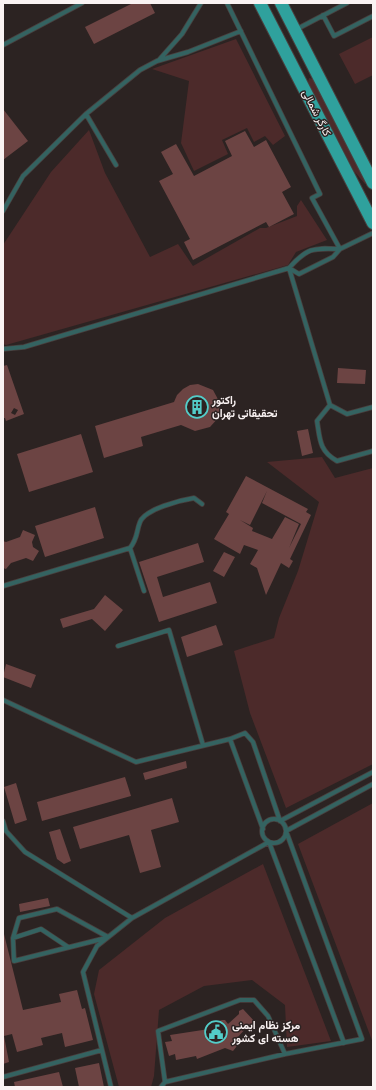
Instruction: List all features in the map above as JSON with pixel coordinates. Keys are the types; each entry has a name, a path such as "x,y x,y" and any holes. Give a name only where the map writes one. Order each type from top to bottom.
{"main road":[{"name":"کارگر شمالی","path":"260,3 373,223"},
{"name":"کارگر شمالی","path":"281,3 373,183"}],"lane":[{"path":"3,45 82,3"},
{"path":"158,61 182,34 201,3"},
{"path":"227,3 320,194 312,198 340,249"},
{"path":"294,30 347,3"},
{"path":"323,15 334,36 373,16"},
{"path":"3,211 23,176 86,114 140,70 158,61 188,52 241,31"},
{"path":"86,114 116,165"},
{"path":"289,268 299,274 332,257 340,249 373,233"},
{"path":"3,349 24,347 289,268 303,252 318,248 340,249"},
{"path":"289,268 330,405 347,414 373,407"},
{"path":"330,405 317,421 321,446 327,456 337,460 373,451"},
{"path":"3,586 130,548 136,540 140,521 151,511 194,498 202,504"},
{"path":"130,548 144,591"},
{"path":"118,646 169,630 203,745"},
{"path":"3,700 136,762 230,739 245,733 253,742 280,820 284,825 362,1039 344,1044 284,1054 165,1082 161,1087"},
{"path":"230,739 263,829 264,836 269,842 344,1044"},
{"path":"263,829 269,820 280,820 373,772"},
{"path":"111,1087 84,972 97,946 132,918 269,842 281,841 286,831 373,784"},
{"path":"3,821 6,831 25,852 132,918"},
{"path":"58,909 108,937 14,960 13,938 19,918 58,909"},
{"path":"13,938 42,929 68,947"},
{"path":"165,1082 158,1031 240,1000 254,1000 264,1010 284,1054"},
{"path":"3,1077 102,1050"}],"shaded area":[{"path":"373,37 373,75 355,84 339,54"},
{"path":"236,39 285,136 273,145 265,136 254,142 247,128 222,140 228,154 194,171 181,143 189,81 152,69"},
{"path":"309,78 313,79 366,182 365,184 354,171 308,82"},
{"path":"89,130 105,173 150,257 178,244 193,266 260,228 266,228 297,216 297,206 301,200 327,240 296,252 288,265 6,345 3,344 3,245 51,172"},
{"path":"322,457 335,478 373,468 373,764 286,808 250,713 234,651 274,638 279,618 298,571 319,502 267,462"},
{"path":"373,803 373,1043 298,844"},
{"path":"263,864 331,1041 287,1047 285,1005 252,980 204,986 159,1010 154,1076 151,1087 119,1087 94,994 99,970 165,918"}],"building":[{"path":"133,3 150,3 155,13 94,44 85,27"},
{"path":"3,109 28,141 3,160"},
{"path":"245,131 254,147 266,140 291,187 282,192 294,214 269,227 266,222 193,260 184,242 190,239 159,181 173,174 161,152 176,144 194,176 232,156 225,141"},
{"path":"7,365 24,414 6,421 5,418 3,418 3,366","holes":["14,408 18,410 15,415 11,413"]},
{"path":"338,368 366,370 365,384 337,383"},
{"path":"198,384 213,390 220,403 219,417 210,427 195,431 181,425 141,437 143,446 104,458 95,426 174,402 177,395 183,389 190,385"},
{"path":"308,429 313,453 302,456 297,431"},
{"path":"81,434 93,472 29,492 17,454"},
{"path":"246,476 308,509 306,512 311,515 290,559 293,561 289,568 281,563 266,595 257,568 250,564 258,550 244,545 240,554 214,539 229,514 226,512","holes":["267,491 262,503 301,524 289,548 299,524 285,517 272,539 252,531 253,528 240,520 250,525"]},
{"path":"95,507 104,538 45,557 35,526"},
{"path":"23,530 35,535 32,542 33,547 39,551 33,561 26,558 11,563 6,569 3,568 3,541 6,542 20,537"},
{"path":"198,543 204,562 157,577 163,597 210,582 217,603 159,622 139,562"},
{"path":"224,552 235,557 224,577 213,571"},
{"path":"105,595 123,610 105,631 92,619 63,628 60,619 94,609"},
{"path":"216,625 223,645 187,657 181,637"},
{"path":"6,664 36,675 31,688 3,677"},
{"path":"186,761 187,768 145,780 143,773"},
{"path":"125,777 131,796 42,821 37,802"},
{"path":"16,783 27,820 15,824 4,787"},
{"path":"172,798 179,822 151,830 161,867 140,873 129,835 80,849 73,827"},
{"path":"60,829 71,861 64,864 57,859 49,832"},
{"path":"48,898 50,906 20,912 19,904"},
{"path":"4,934 23,1010 61,1002 59,994 77,990 82,1009 85,1008 93,1040 65,1047 62,1033 41,1038 43,1045 17,1052 12,1034 4,1036 9,1062 3,1064"},
{"name":"مرکز نظام ایمنی هسته ای کشور","path":"243,1009 256,1023 253,1027 248,1026 236,1039 237,1046 233,1051 225,1048 197,1059 196,1056 176,1060 175,1054 169,1056 165,1042 172,1041 170,1035 209,1029 210,1024 222,1020 225,1020 228,1024 239,1014 239,1011"},
{"path":"99,1063 104,1087 79,1087 75,1068"},
{"path":"59,1072 63,1087 15,1087 14,1082"}],"place":[{"name":"راکتور تحقیقاتی تهران","path":"197,407"},
{"name":"مرکز نظام ایمنی هسته ای کشور","path":"216,1032"}]}
